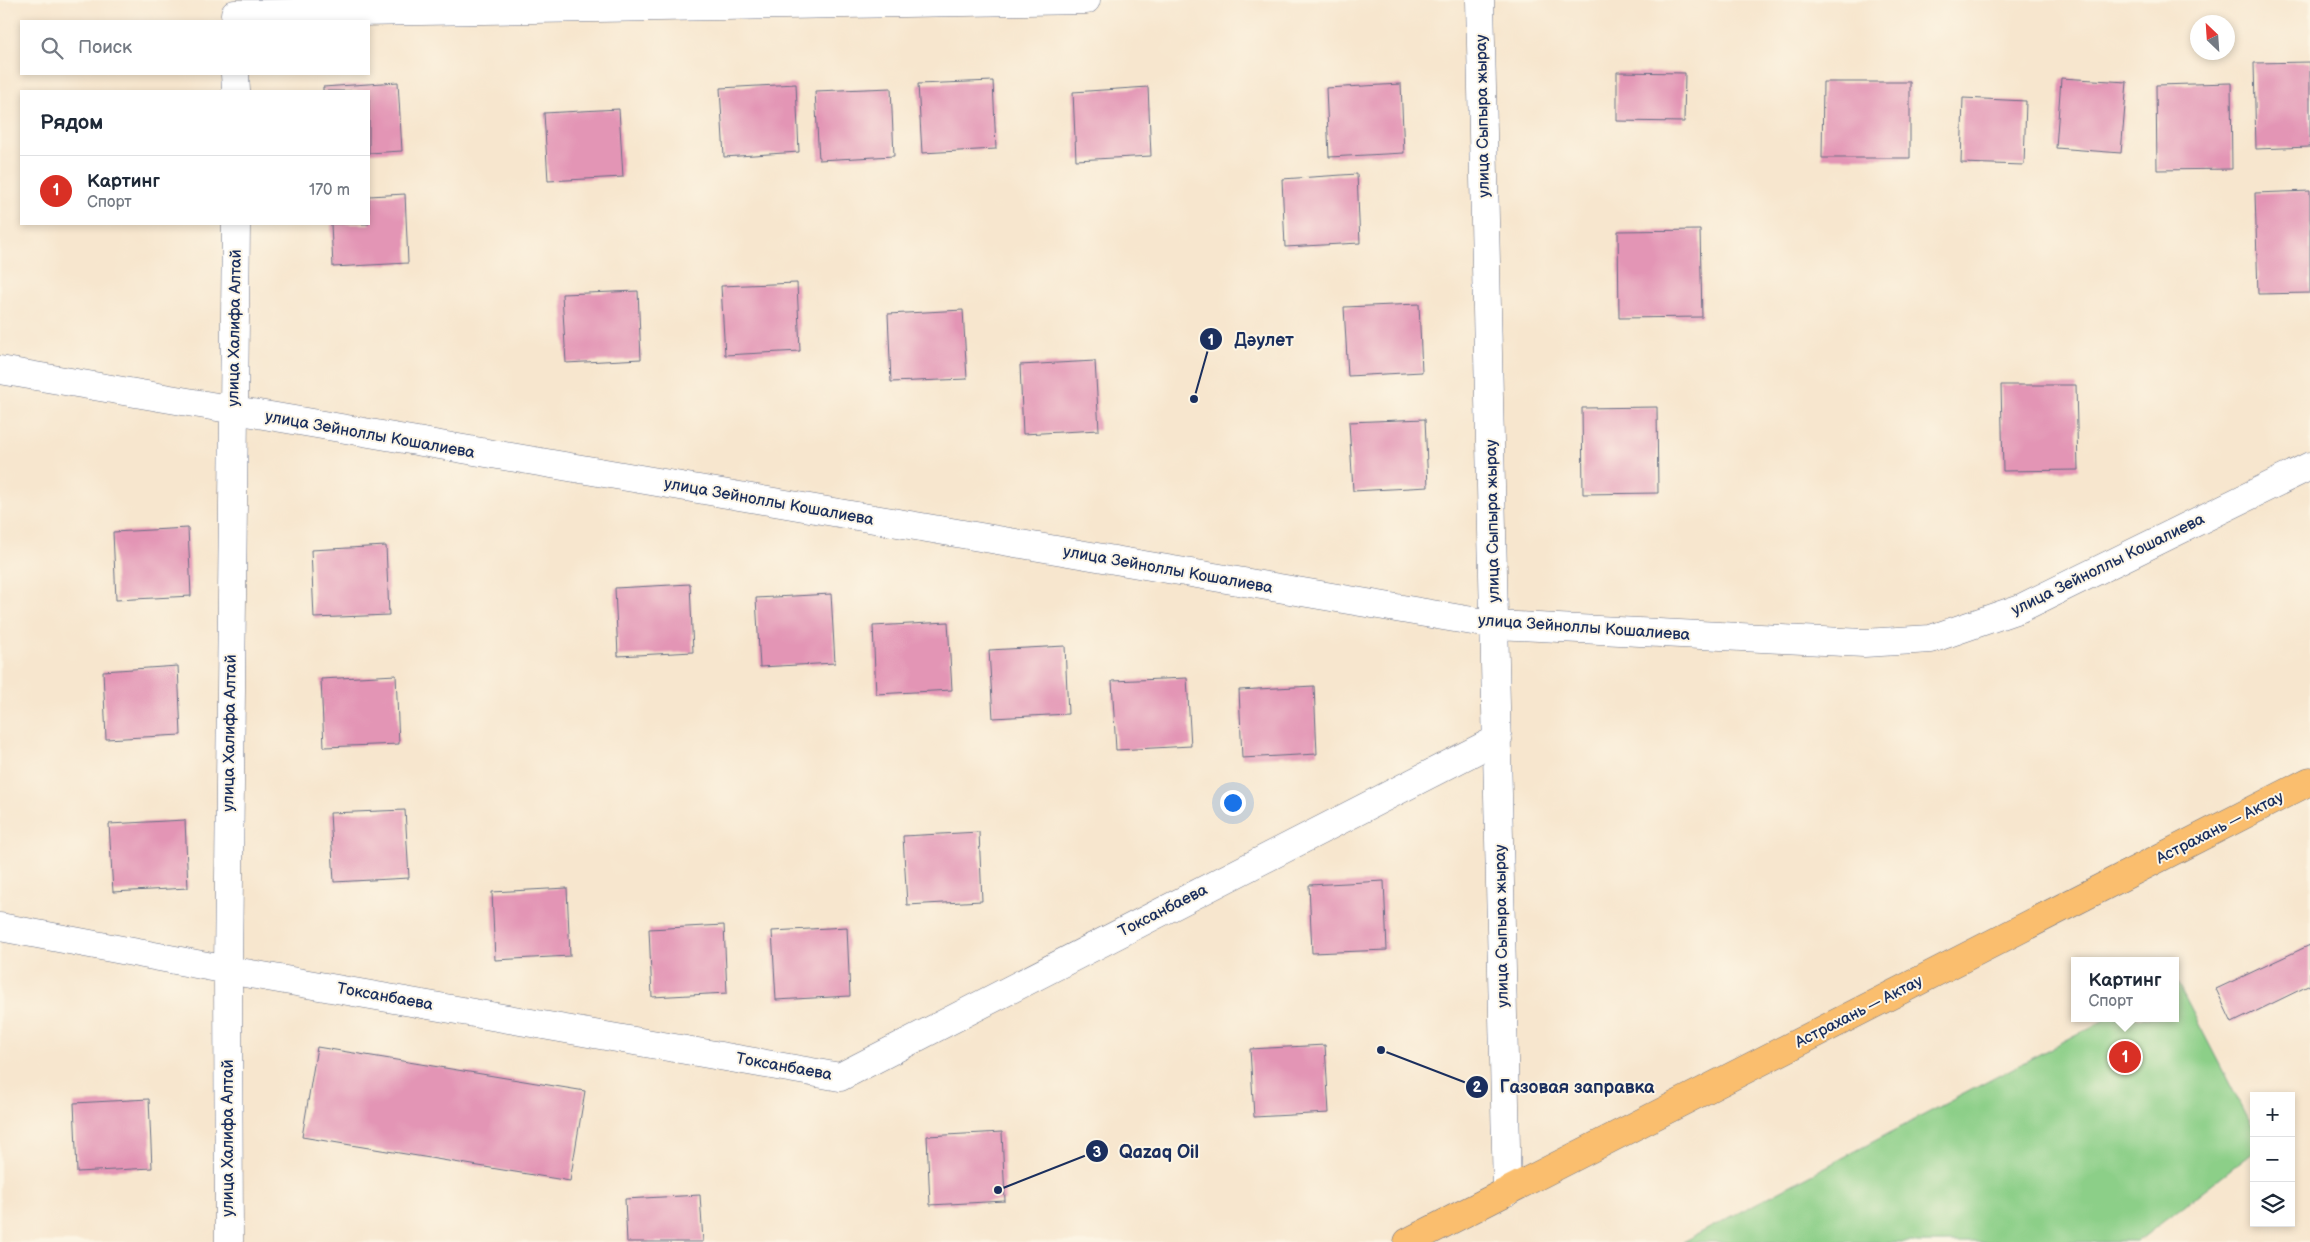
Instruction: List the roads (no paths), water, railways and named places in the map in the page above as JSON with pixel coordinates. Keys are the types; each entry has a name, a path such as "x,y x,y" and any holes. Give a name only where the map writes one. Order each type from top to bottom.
{"highway":[{"name":"Астрахань — Актау","path":"1408,1242 2310,781"}],"street":[{"path":"235,12 1086,0"},
{"name":"улица Сыпыра жырау","path":"1480,0 1496,625 1507,1192"},
{"path":"236,75 236,90"},
{"name":"улица Халифа Алтай","path":"229,1242 228,970 233,412 237,298 236,225"},
{"name":"улица Зейноллы Кошалиева","path":"0,370 233,412 1496,625 1864,643 1931,639 2021,608 2310,466"},
{"name":"Токсанбаева","path":"0,927 228,970 840,1076 1498,739"}],"place":[{"name":"Дәулет","path":"1194,399"},
{"name":"Газовая заправка","path":"1381,1050"},
{"name":"Картинг","path":"2125,1057"},
{"name":"Qazaq Oil","path":"998,1190"}]}
